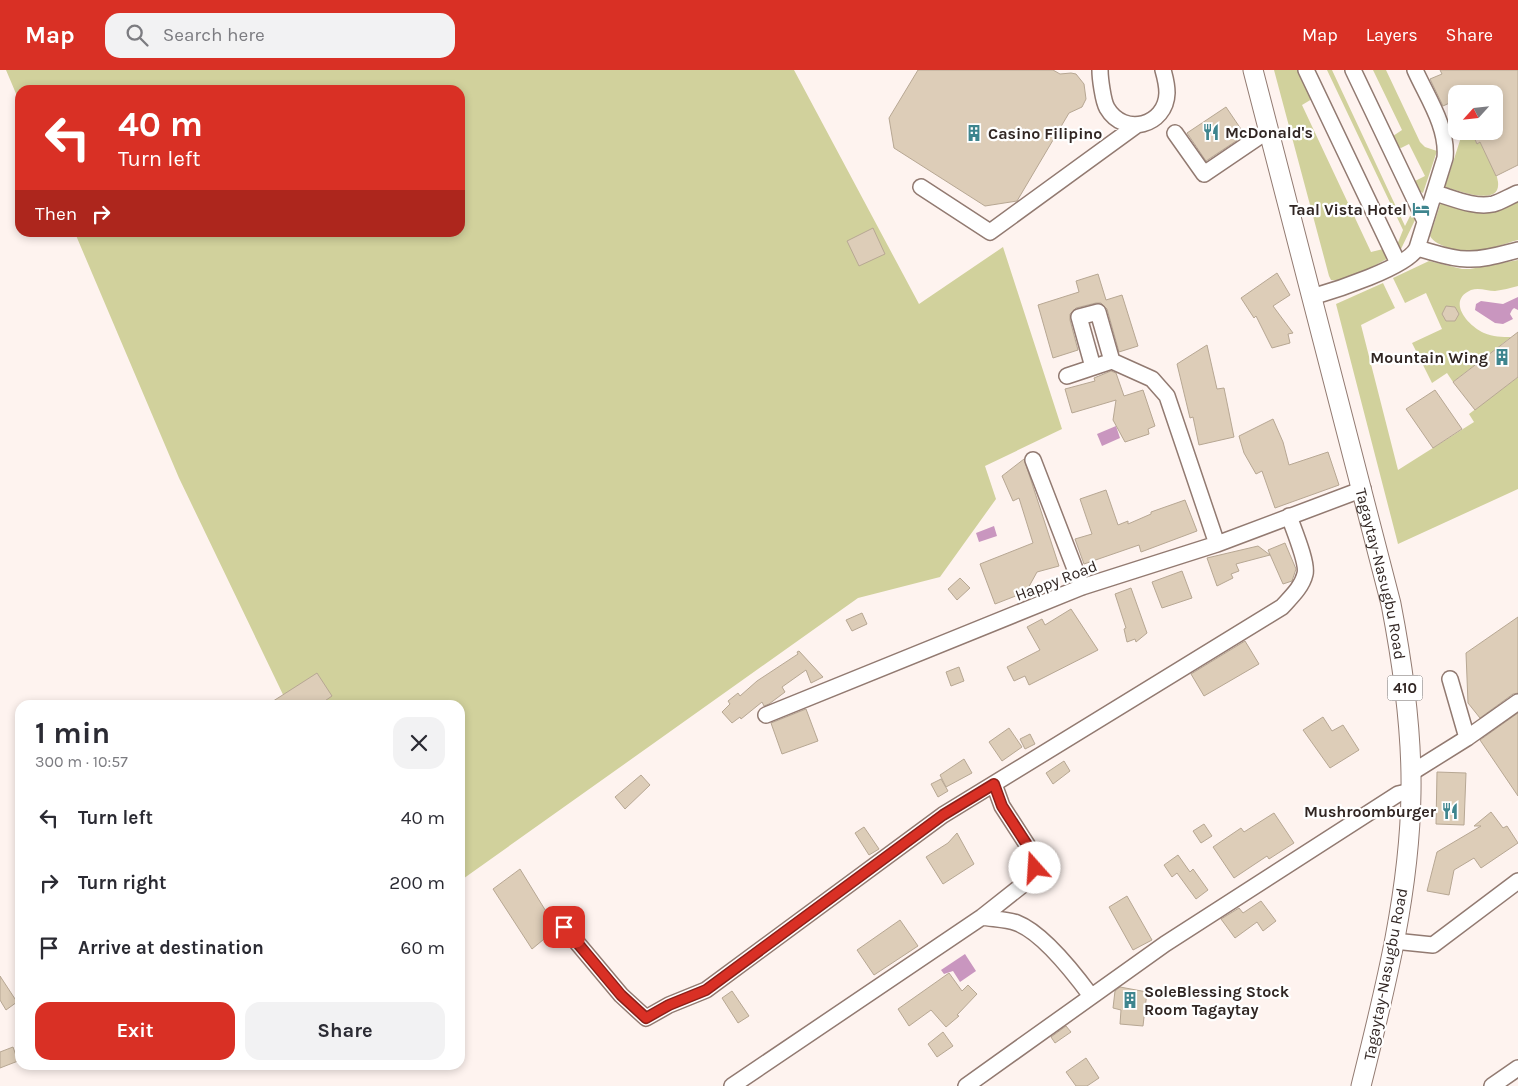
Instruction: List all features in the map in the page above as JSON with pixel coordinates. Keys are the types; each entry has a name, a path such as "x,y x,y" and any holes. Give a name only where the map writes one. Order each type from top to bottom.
{"main road":[{"name":"Tagaytay-Nasugbu Road","path":"1253,70 1363,489 1391,604 1401,656 1408,714 1411,782 1406,864 1394,941 1361,1086"}],"street":[{"path":"1100,70 1106,107 1124,124 1137,125 1148,122 1158,115 1165,104 1167,92 1164,70"},
{"path":"1306,70 1398,263"},
{"path":"1353,70 1425,221"},
{"path":"1312,297 1359,282 1398,263 1413,254 1417,248 1445,158 1445,142 1440,124 1415,70"},
{"path":"921,187 990,232 1137,125"},
{"path":"1175,133 1204,174 1269,130"},
{"path":"1435,192 1486,205 1495,203 1518,192"},
{"path":"1417,248 1466,259 1486,258 1518,250"},
{"path":"1093,367 1079,317 1098,312 1112,361"},
{"path":"1067,376 1112,361 1152,380 1167,396 1217,544"},
{"path":"1033,460 1082,587"},
{"name":"Happy Road","path":"766,715 1082,587 1217,544 1363,489"},
{"path":"564,927 621,995 646,1018 669,1005 706,990 943,815 1282,607 1298,589 1306,573 1289,516"},
{"path":"1450,679 1467,738"},
{"path":"966,1086 1165,944 1398,794 1467,738 1518,702"},
{"path":"732,1086 982,918 1030,879 1035,868 1033,854 1002,806 994,784"},
{"path":"1394,941 1433,945 1518,882"},
{"path":"982,918 1015,922 1028,928 1070,969 1091,996"},
{"path":"1492,1086 1518,1068"}],"green space":[{"path":"6,70 794,70 919,304 1003,247 1062,429 985,466 996,499 940,577 858,598 465,877 465,700 286,700 179,478 77,237 465,237 465,85 15,85 15,91"},
{"path":"1274,70 1299,70 1312,99 1302,105 1371,252 1383,249 1387,259 1351,277 1331,280 1329,276"},
{"path":"1327,70 1332,70 1405,226 1410,216 1415,217 1401,249 1397,245 1403,230"},
{"path":"1373,70 1386,70 1420,142 1425,147 1437,151 1423,193 1419,191 1415,181 1425,176 1409,144 1401,148 1397,147 1393,136 1402,130"},
{"path":"1460,140 1475,140 1477,144 1480,142 1497,178 1497,190 1493,194 1486,196 1468,194 1445,187"},
{"path":"1441,202 1480,213 1496,211 1518,202 1518,240 1477,251 1442,246 1430,236"},
{"path":"1518,260 1518,286 1495,291 1474,289 1460,300 1462,313 1478,330 1491,335 1511,337 1453,382 1447,373 1432,383 1412,343 1442,329 1426,293 1405,303 1393,278 1429,261 1462,269 1470,269"},
{"path":"1383,283 1395,308 1361,325 1398,470 1474,422 1469,414 1518,377 1518,489 1398,544 1336,304"}],"shaded area":[{"path":"1518,297 1518,310 1514,308 1510,314 1513,319 1503,324 1495,323 1475,310 1476,304 1481,301 1503,304"},
{"path":"1116,426 1120,438 1102,446 1097,434"},
{"path":"994,526 997,536 979,542 976,533"},
{"path":"965,954 976,971 960,982 953,971 944,974 941,970"}],"building":[{"name":"Casino Filipino","path":"918,70 1053,70 1060,74 1071,73 1076,74 1084,84 1086,99 1082,107 1069,113 1017,201 985,206 894,148 889,118"},
{"path":"1440,70 1518,70 1518,165 1496,176 1480,142 1477,144 1475,140 1503,140 1503,85 1448,85 1448,104 1443,106 1430,79 1442,74"},
{"path":"1226,107 1245,135 1206,161 1187,133"},
{"path":"873,228 885,254 859,266 847,241"},
{"path":"1277,273 1290,295 1273,306 1293,333 1288,334 1290,343 1272,348 1256,316 1254,318 1241,298"},
{"path":"1098,274 1106,300 1122,295 1138,346 1119,352 1107,309 1101,303 1096,303 1076,308 1070,314 1078,350 1053,358 1038,305 1079,292 1076,281"},
{"path":"1446,306 1455,307 1459,314 1455,321 1446,321 1442,314"},
{"name":"Mountain Wing","path":"1518,332 1518,377 1475,410 1453,382"},
{"path":"1207,345 1217,389 1224,388 1234,437 1199,445 1193,417 1190,418 1177,364"},
{"path":"1111,371 1116,373 1124,396 1143,390 1155,426 1148,429 1149,434 1125,442 1113,420 1116,400 1072,413 1065,389 1095,381 1094,378"},
{"path":"1435,390 1462,429 1433,448 1406,409"},
{"path":"1273,419 1283,442 1289,465 1328,452 1339,485 1275,508 1262,471 1256,474 1244,453 1239,436"},
{"path":"1024,459 1059,566 1037,572 1026,592 995,604 980,564 1033,543 1019,498 1013,501 1002,476"},
{"path":"1106,490 1118,525 1128,521 1128,524 1151,514 1151,512 1185,500 1197,531 1141,552 1139,545 1084,564 1075,539 1092,534 1080,499"},
{"path":"1285,543 1296,569 1292,581 1283,584 1268,550"},
{"path":"1258,546 1270,555 1236,564 1239,571 1231,574 1233,578 1217,586 1207,558"},
{"path":"1182,571 1192,598 1162,608 1152,582"},
{"path":"960,578 970,588 957,600 948,589"},
{"path":"1131,588 1147,633 1136,642 1135,639 1127,642 1124,629 1126,628 1115,594"},
{"path":"1071,609 1098,650 1029,685 1025,676 1014,681 1007,667 1040,650 1027,627 1042,619 1045,625"},
{"path":"862,613 867,624 852,631 846,620"},
{"path":"1518,617 1518,693 1513,694 1480,718 1468,703 1466,653"},
{"path":"1245,641 1259,664 1204,696 1191,674"},
{"path":"799,651 823,677 811,683 806,670 782,687 785,692 769,704 764,706 762,702 741,719 740,717 732,723 722,712 730,704 728,701 738,693 740,696 757,681 798,654 797,652"},
{"path":"959,667 964,681 951,686 946,672"},
{"path":"317,673 332,696 326,700 275,700"},
{"path":"806,709 818,741 782,754 771,723"},
{"path":"1518,713 1518,796 1480,740"},
{"path":"1323,717 1332,731 1343,725 1359,750 1330,768 1303,730"},
{"path":"1009,728 1022,747 1002,761 989,742"},
{"path":"1030,734 1035,744 1025,749 1020,739"},
{"path":"964,759 972,773 946,787 940,775"},
{"path":"1064,761 1070,771 1053,784 1046,773"},
{"name":"Mushroomburger","path":"1437,772 1466,773 1464,825 1436,824"},
{"path":"641,775 650,785 625,809 615,797"},
{"path":"941,779 948,791 938,797 931,784"},
{"path":"1491,812 1503,828 1507,826 1518,843 1481,868 1474,858 1454,870 1449,895 1427,891 1437,852 1481,826 1474,826"},
{"path":"1274,813 1294,843 1269,859 1267,856 1234,878 1213,847 1241,828 1244,832"},
{"path":"1204,824 1212,836 1201,843 1193,831"},
{"path":"864,827 879,849 869,855 855,833"},
{"path":"957,833 974,864 943,884 926,857 948,843"},
{"path":"1178,855 1190,872 1193,869 1208,890 1196,899 1177,873 1172,877 1164,865"},
{"path":"520,869 555,926 555,930 532,949 493,889"},
{"path":"1127,896 1152,940 1133,950 1109,907"},
{"path":"1261,901 1276,921 1263,931 1257,922 1235,938 1221,919 1239,908 1243,913"},
{"path":"900,920 918,946 874,975 857,950"},
{"path":"949,973 962,991 968,985 977,994 957,1015 959,1016 946,1027 931,1010 909,1026 898,1009"},
{"path":"0,976 15,999 15,1003 6,1010 0,1000"},
{"name":"SoleBlessing Stock Room Tagaytay","path":"1120,987 1147,992 1143,1026 1120,1024 1121,1010 1113,1008 1115,991"},
{"path":"732,991 749,1016 738,1023 722,998"},
{"path":"1066,1026 1071,1032 1055,1043 1051,1037"},
{"path":"943,1032 953,1046 937,1057 928,1044"},
{"path":"13,1047 15,1062 0,1068 0,1052"},
{"path":"1086,1058 1099,1078 1087,1086 1076,1086 1066,1072"}],"place":[{"name":"McDonald's","path":"1211,132"},
{"name":"Casino Filipino","path":"974,133"},
{"name":"Taal Vista Hotel","path":"1421,209"},
{"name":"Mountain Wing","path":"1502,357"},
{"name":"Mushroomburger","path":"1450,811"},
{"name":"SoleBlessing Stock Room Tagaytay","path":"1130,1000"}],"route":[{"path":"564,927 621,995 646,1018 669,1005 706,990 943,815 994,784 1002,806 1033,854 1035,868"}]}
